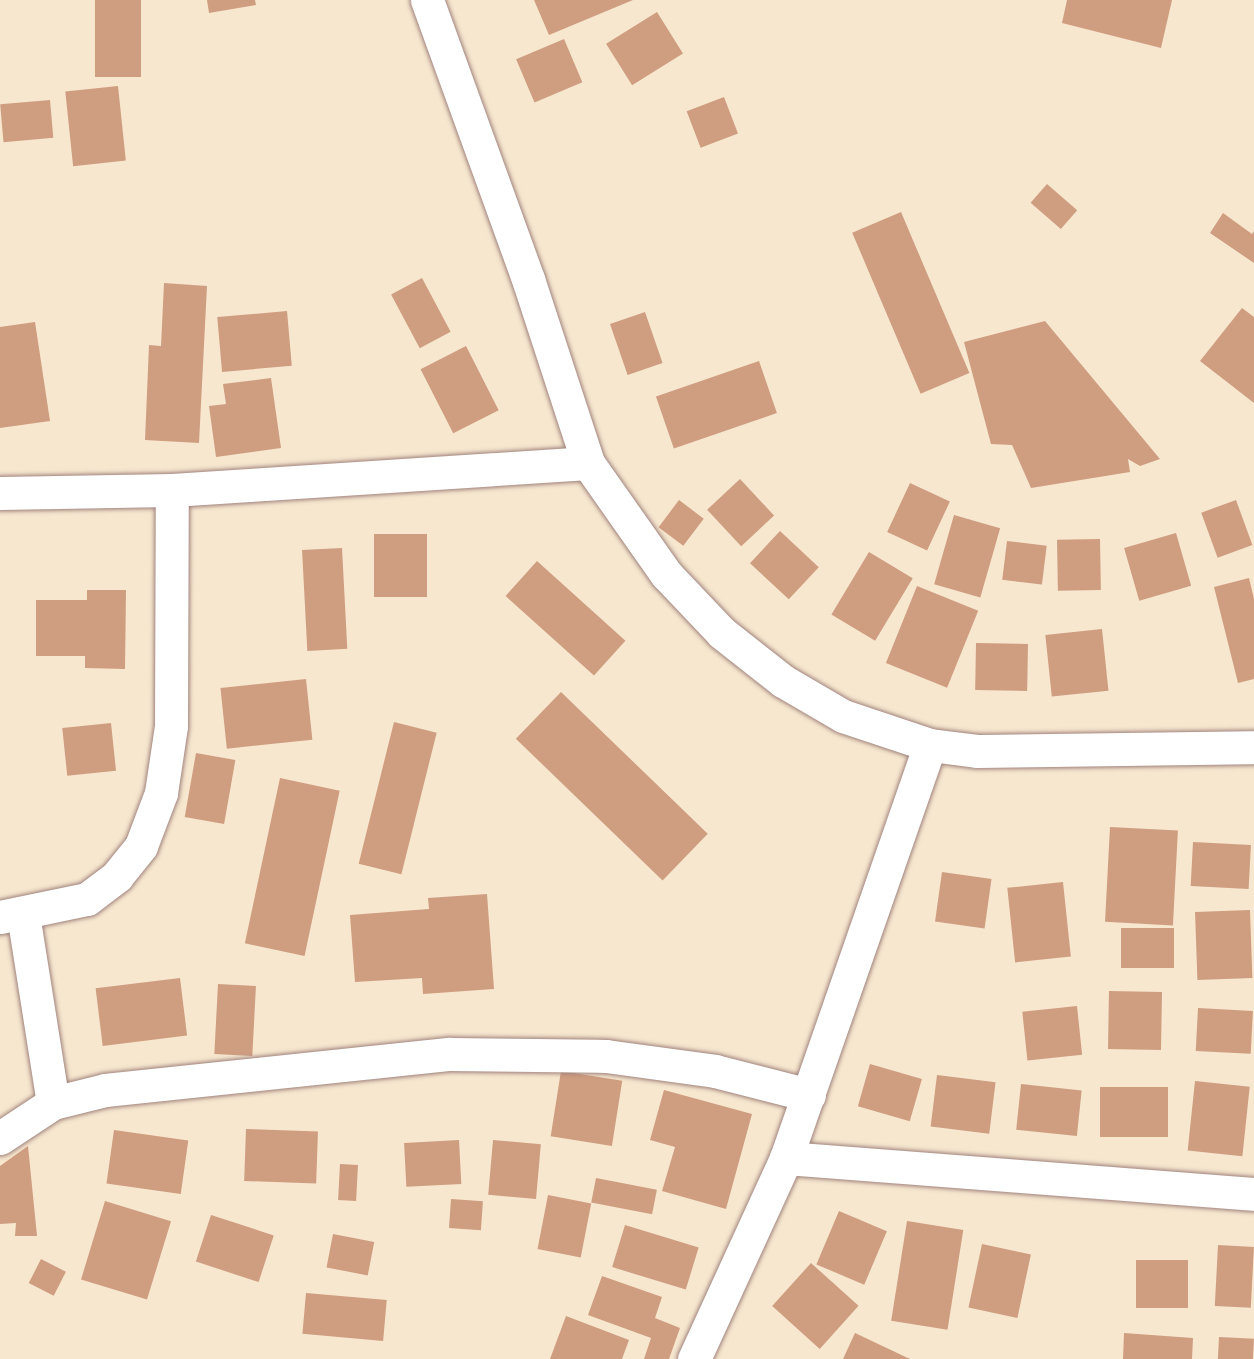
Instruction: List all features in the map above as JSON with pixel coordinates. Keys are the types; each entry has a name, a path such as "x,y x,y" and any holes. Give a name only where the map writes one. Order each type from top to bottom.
{"street":[{"path":"427,0 528,279 588,463 666,574 722,633 783,681 843,716 930,745 977,751 1254,747"},
{"path":"0,493 172,490 588,463"},
{"path":"52,1103 11,916 87,899 117,876 141,846 161,793 171,726 172,490"},
{"path":"694,1359 786,1158 930,745"},
{"path":"0,1138 52,1103 105,1090 450,1054 606,1056 715,1071 809,1095"},
{"path":"786,1158 1254,1194"}],"building":[{"path":"95,0 141,0 141,77 95,77"},
{"path":"207,0 255,0 256,5 209,13"},
{"path":"534,0 633,0 549,35"},
{"path":"1067,0 1172,0 1161,48 1062,23"},
{"path":"657,12 683,54 632,85 606,44"},
{"path":"564,39 582,82 534,103 516,59"},
{"path":"118,86 126,161 73,166 65,92"},
{"path":"724,97 738,133 701,148 687,111"},
{"path":"50,100 53,138 4,142 0,104"},
{"path":"1047,184 1077,210 1061,229 1031,203"},
{"path":"901,212 969,373 921,394 852,233"},
{"path":"1223,213 1252,234 1254,231 1254,263 1210,233"},
{"path":"422,278 451,332 420,348 391,294"},
{"path":"164,283 207,286 199,443 145,440 149,345 161,346"},
{"path":"1242,308 1254,317 1254,403 1200,361"},
{"path":"287,311 292,366 222,372 217,317"},
{"path":"645,312 663,363 628,375 610,324"},
{"path":"1045,321 1160,459 1140,466 1128,459 1130,472 1031,488 1012,445 991,444 964,342"},
{"path":"35,322 50,421 0,428 0,327"},
{"path":"466,346 499,410 453,433 421,369"},
{"path":"759,361 777,413 674,448 656,396"},
{"path":"271,378 281,448 216,457 209,406 226,404 223,384"},
{"path":"740,479 774,516 741,546 707,510"},
{"path":"910,483 950,502 927,551 887,532"},
{"path":"679,500 704,519 683,546 659,527"},
{"path":"1236,500 1252,545 1218,558 1201,513"},
{"path":"954,515 1000,528 980,597 934,584"},
{"path":"780,531 819,567 789,599 750,563"},
{"path":"1176,533 1191,586 1139,601 1124,548"},
{"path":"374,534 427,534 427,597 374,597"},
{"path":"1100,539 1101,590 1058,591 1057,540"},
{"path":"1007,541 1047,546 1042,585 1002,580"},
{"path":"342,548 347,649 307,651 302,550"},
{"path":"869,552 913,578 875,641 831,615"},
{"path":"537,561 625,641 594,676 506,596"},
{"path":"1249,578 1254,599 1254,679 1238,683 1214,587"},
{"path":"917,586 978,611 947,688 886,663"},
{"path":"87,590 126,590 125,669 85,668 85,656 36,656 36,600 87,600"},
{"path":"1102,629 1108,691 1052,697 1045,635"},
{"path":"976,643 1028,644 1027,691 975,690"},
{"path":"306,679 312,740 227,749 220,688"},
{"path":"561,692 708,834 663,880 516,739"},
{"path":"394,722 437,733 401,874 359,864"},
{"path":"111,723 116,771 67,776 62,728"},
{"path":"196,753 235,760 224,824 185,817"},
{"path":"280,778 340,791 305,956 245,943"},
{"path":"1110,827 1178,831 1173,925 1105,922"},
{"path":"1193,842 1251,845 1249,889 1191,886"},
{"path":"942,872 992,879 985,928 935,922"},
{"path":"1063,882 1071,957 1015,962 1007,888"},
{"path":"487,894 494,989 423,994 422,978 355,982 350,915 429,909 428,898"},
{"path":"1250,910 1252,978 1197,980 1195,912"},
{"path":"1121,928 1174,928 1174,968 1121,968"},
{"path":"180,978 187,1036 103,1046 96,988"},
{"path":"218,984 256,986 252,1056 214,1054"},
{"path":"1109,991 1162,992 1161,1050 1108,1049"},
{"path":"1077,1006 1082,1055 1027,1060 1022,1012"},
{"path":"1198,1008 1253,1011 1251,1054 1196,1051"},
{"path":"870,1064 922,1079 910,1121 858,1106"},
{"path":"561,1071 622,1081 612,1146 551,1136"},
{"path":"937,1075 996,1082 989,1134 931,1127"},
{"path":"1195,1081 1250,1087 1242,1156 1188,1151"},
{"path":"1021,1084 1082,1090 1077,1136 1016,1130"},
{"path":"1100,1087 1168,1087 1168,1137 1100,1137"},
{"path":"664,1090 752,1114 726,1209 662,1191 675,1147 650,1140"},
{"path":"246,1129 318,1132 316,1183 244,1181"},
{"path":"114,1130 188,1140 181,1194 106,1183"},
{"path":"459,1140 461,1184 406,1187 404,1143"},
{"path":"493,1140 541,1144 536,1199 488,1195"},
{"path":"28,1146 37,1236 15,1236 16,1223 0,1224 0,1166"},
{"path":"340,1164 358,1165 356,1201 338,1200"},
{"path":"596,1178 657,1190 652,1214 591,1203"},
{"path":"548,1195 591,1203 581,1257 538,1249"},
{"path":"451,1199 483,1201 481,1230 449,1228"},
{"path":"105,1201 171,1221 147,1300 81,1279"},
{"path":"839,1211 887,1231 864,1285 816,1264"},
{"path":"211,1215 274,1235 259,1282 196,1262"},
{"path":"907,1221 963,1230 947,1330 891,1321"},
{"path":"625,1225 699,1248 686,1290 612,1267"},
{"path":"333,1234 374,1242 368,1275 327,1267"},
{"path":"982,1244 1031,1254 1017,1318 968,1308"},
{"path":"1218,1245 1254,1247 1251,1308 1215,1306"},
{"path":"41,1259 66,1272 54,1296 29,1283"},
{"path":"1136,1260 1188,1260 1188,1308 1136,1308"},
{"path":"811,1263 859,1306 820,1349 772,1306"},
{"path":"602,1276 662,1297 655,1318 680,1328 669,1359 644,1359 651,1338 588,1315"},
{"path":"306,1293 387,1300 383,1341 302,1334"},
{"path":"566,1316 629,1340 622,1359 550,1359"},
{"path":"855,1333 910,1359 843,1359"},
{"path":"1124,1333 1193,1338 1192,1359 1123,1359"},
{"path":"1219,1337 1254,1339 1253,1359 1218,1359"}]}
